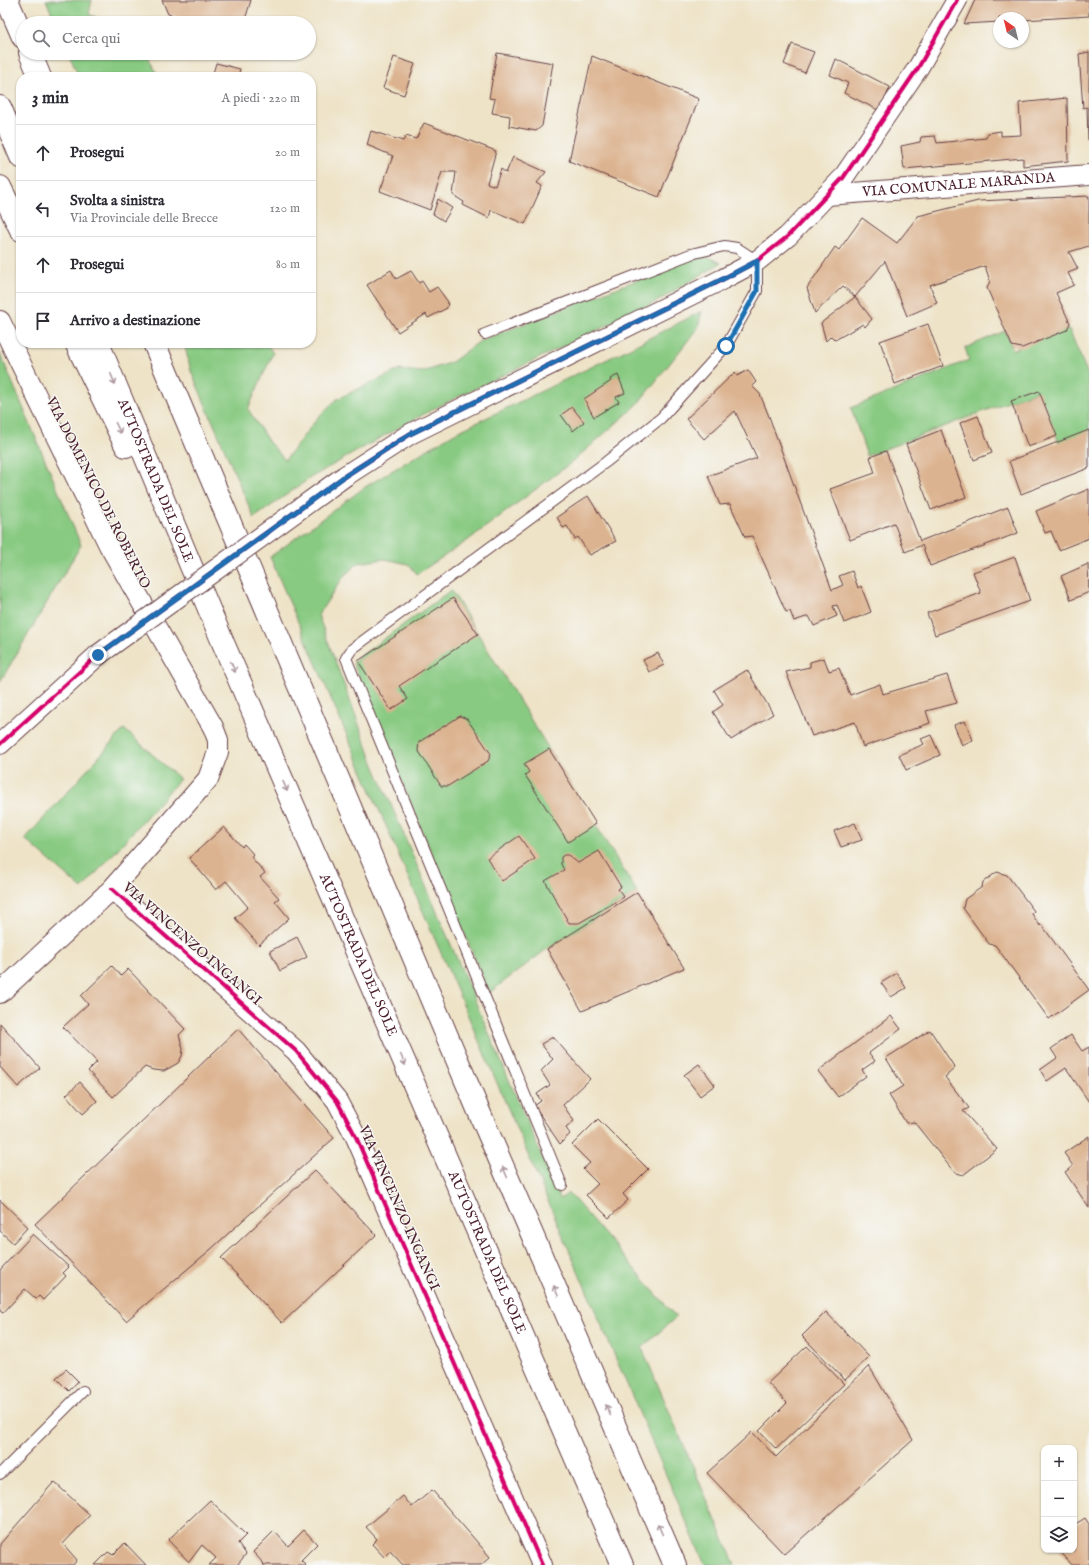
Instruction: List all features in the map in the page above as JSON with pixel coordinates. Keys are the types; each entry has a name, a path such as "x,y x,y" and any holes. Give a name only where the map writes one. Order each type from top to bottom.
{"highway":[{"path":"7,0 16,21"},
{"path":"23,0 29,16"},
{"path":"33,60 38,72"},
{"path":"44,60 48,72"},
{"path":"0,107 16,145"},
{"path":"0,187 16,220"},
{"path":"78,348 224,645"},
{"name":"AUTOSTRADA DEL SOLE","path":"100,348 224,645 622,1565"},
{"path":"156,348 477,1107 675,1565"}],"street":[{"path":"0,744 98,655 345,476 410,434 757,261 788,236 843,178 918,68 957,0"},
{"name":"VIA COMUNALE MARANDA","path":"827,195 1089,176"},
{"name":"VIA DOMENICO DE ROBERTO","path":"0,321 109,545 213,727 218,740 218,752 208,779 112,889 0,993"},
{"name":"VIA VINCENZO INGANGI","path":"112,889 296,1051 337,1101 360,1144 542,1565"}],"lane":[{"path":"485,334 691,254 724,246 737,248 757,261 757,291 726,346 661,418 606,462 352,649 346,658 562,1185"},
{"path":"0,1474 83,1391"}],"green space":[{"path":"46,0 92,0 89,14 93,16 53,16"},
{"path":"72,60 150,60 156,72 77,72"},
{"path":"706,256 721,263 656,302 441,405 380,438 310,478 254,518 191,371 185,348 270,348 273,353 248,409 268,441 285,460 319,416 337,399 399,370 423,372 452,362 480,341 696,257"},
{"path":"702,311 698,328 636,406 572,462 467,541 417,574 408,564 385,559 358,563 344,576 318,615 374,765 560,1199 569,1193 676,1317 642,1348 735,1565 705,1565 270,557 365,487 453,434 618,354"},
{"path":"1069,329 1089,377 1089,467 1072,473 1037,391 867,456 851,408 969,360 965,348 1005,331 1013,350"},
{"path":"0,353 81,545 0,682"},
{"path":"451,590 637,892 547,949 489,993 353,663 359,657"},
{"path":"124,729 180,779 82,889 25,839"}],"building":[{"path":"162,0 251,0 246,16 175,16 168,14"},
{"path":"975,0 1089,0 1089,16 1029,20 1029,12 993,12 993,22 964,24"},
{"path":"792,44 814,52 805,73 784,64"},
{"path":"1089,52 1088,140 1087,107 1083,108 1079,54"},
{"path":"497,53 553,63 542,126 536,131 509,126 510,116 492,113 495,99 489,98"},
{"path":"592,56 699,99 659,197 569,161"},
{"path":"394,57 415,64 404,95 383,88"},
{"path":"836,59 890,87 880,111 844,93 848,83 830,75"},
{"path":"216,63 240,69 239,72 213,72"},
{"path":"1067,98 1068,161 1023,166 1023,158 904,169 901,146 920,142 921,137 935,136 937,143 986,138 988,133 1001,131 1001,136 1021,135 1019,103"},
{"path":"424,123 496,151 487,183 495,186 501,169 506,173 513,157 546,172 537,183 542,186 525,224 491,210 489,218 463,205 464,202 453,195 456,172 442,172 430,210 380,191 393,156 367,145 371,131 403,141 406,136 416,139"},
{"path":"1089,196 1089,246 1069,252 1078,269 1068,273 1074,285 1056,293 1070,323 1067,330 1022,348 1012,346 987,288 990,281 985,266 930,285 937,303 907,316 885,261 855,297 843,286 815,313 807,288 835,247 839,250 862,218 897,243 918,216 978,201"},
{"path":"438,199 452,208 444,221 433,214"},
{"path":"391,270 396,279 411,271 419,283 422,281 429,292 437,287 448,302 447,308 428,318 426,314 398,332 367,285"},
{"path":"855,297 872,319 865,327 863,324 835,340 831,336 826,341 821,323"},
{"path":"928,324 943,366 895,384 880,341"},
{"path":"748,370 756,382 752,386 760,394 770,419 832,590 843,585 839,576 852,571 858,588 861,586 871,612 844,623 837,605 833,606 837,616 814,626 809,616 794,621 790,611 786,612 752,536 745,537 730,504 720,505 708,476 757,458 735,411 704,439 686,419 735,372 737,376"},
{"path":"618,375 625,393 616,397 619,402 594,417 584,399 611,381 610,379"},
{"path":"1039,391 1057,436 1028,447 1011,401"},
{"path":"572,407 584,422 573,431 561,415"},
{"path":"978,416 992,453 974,460 960,423"},
{"path":"941,430 966,497 931,510 906,444"},
{"path":"1089,430 1089,468 1021,494 1009,461"},
{"path":"886,451 920,541 1008,507 1018,533 930,566 922,545 905,552 894,523 850,540 830,489 875,473 870,457"},
{"path":"1089,489 1089,538 1059,550 1051,531 1045,533 1036,511"},
{"path":"588,496 616,541 590,555 578,537 575,539 567,526 563,528 557,517"},
{"path":"1015,557 1030,601 935,635 927,613 981,593 973,572"},
{"path":"1088,564 1089,592 1071,600 1061,576"},
{"path":"453,598 478,634 399,686 408,699 391,710 358,661"},
{"path":"658,653 664,665 649,672 643,660"},
{"path":"824,658 829,671 839,668 850,695 880,684 883,694 947,675 957,703 926,711 930,723 863,747 855,722 812,736 786,672 810,667 810,662"},
{"path":"747,670 773,714 731,740 713,712 723,705 714,690"},
{"path":"460,716 467,719 491,754 488,761 448,786 441,786 418,750 419,742"},
{"path":"965,721 973,740 962,745 954,725"},
{"path":"931,735 940,755 906,770 899,755 924,744 921,739"},
{"path":"549,749 596,824 568,842 525,775 529,772 524,764"},
{"path":"855,823 862,840 841,847 834,831"},
{"path":"224,827 242,847 244,844 253,854 251,857 265,873 260,877 279,898 275,901 289,918 259,945 235,918 248,907 226,881 216,890 189,858"},
{"path":"519,836 535,859 502,881 487,858"},
{"path":"599,851 621,887 618,889 624,897 579,923 569,923 545,881 564,870 561,864 561,857 564,855 568,855 578,863"},
{"path":"997,872 1007,875 1034,911 1032,914 1040,926 1041,924 1089,990 1049,1019 995,945 989,944 963,908 965,899 982,887 983,882"},
{"path":"637,892 684,968 582,1011 547,949"},
{"path":"297,937 307,957 280,971 270,951"},
{"path":"112,966 121,976 128,969 185,1029 179,1035 183,1049 182,1056 178,1063 164,1071 153,1070 145,1067 113,1097 88,1071 97,1062 63,1027 88,1004 81,996"},
{"path":"897,973 906,988 891,997 881,983"},
{"path":"891,1016 901,1029 869,1053 875,1061 862,1070 866,1076 838,1097 818,1071"},
{"path":"0,1023 40,1068 18,1087 0,1067"},
{"path":"238,1029 334,1138 210,1250 126,1321 35,1224"},
{"path":"930,1030 955,1068 945,1077 969,1108 963,1111 997,1149 963,1175 954,1172 914,1122 906,1123 889,1095 903,1086 886,1058"},
{"path":"1071,1035 1082,1051 1089,1047 1089,1102 1066,1068 1047,1081 1040,1070 1057,1058 1051,1049"},
{"path":"553,1037 590,1079 563,1105 574,1121 566,1128 570,1134 560,1144 534,1106 541,1101 537,1094 550,1085 541,1071 553,1059 541,1044"},
{"path":"699,1064 715,1085 700,1096 684,1075"},
{"path":"80,1082 97,1101 83,1114 66,1095"},
{"path":"598,1119 648,1169 623,1194 628,1200 609,1218 586,1195 598,1184 583,1169 590,1163 572,1145"},
{"path":"1089,1136 1089,1208 1065,1172 1073,1166 1064,1153"},
{"path":"315,1170 376,1235 282,1323 221,1258"},
{"path":"0,1200 28,1227 13,1243 0,1231"},
{"path":"33,1234 69,1267 63,1273 66,1276 43,1300 39,1296 36,1299 25,1289 3,1313 0,1311 0,1270"},
{"path":"826,1312 869,1357 845,1380 802,1336"},
{"path":"807,1346 844,1384 776,1449 759,1431 787,1403 768,1383"},
{"path":"869,1366 913,1440 784,1554 707,1473 752,1432 776,1457"},
{"path":"66,1369 78,1381 69,1391 56,1378"},
{"path":"54,1482 90,1515 63,1544 77,1560 73,1565 0,1565 0,1544"},
{"path":"432,1490 490,1557 481,1565 403,1565 390,1551 384,1557 372,1544 377,1539 366,1527 403,1496 412,1507"},
{"path":"210,1500 246,1535 238,1543 246,1554 238,1564 239,1565 209,1565 216,1558 202,1545 189,1562 168,1540"},
{"path":"1085,1518 1089,1524 1089,1565 1072,1565 1062,1553 1077,1553 1077,1523"},
{"path":"304,1530 317,1544 301,1560 306,1565 263,1565 264,1564 253,1552 274,1531 288,1546"},
{"path":"125,1543 146,1565 95,1565 108,1552 113,1555"}],"cycle path":[{"path":"0,744 98,655 345,476 410,434 757,261 788,236 843,178 918,68 957,0"},
{"path":"112,889 296,1051 337,1101 356,1137 542,1565"}],"route":[{"path":"98,655 345,476 410,434 757,261 757,291 726,346"}]}
